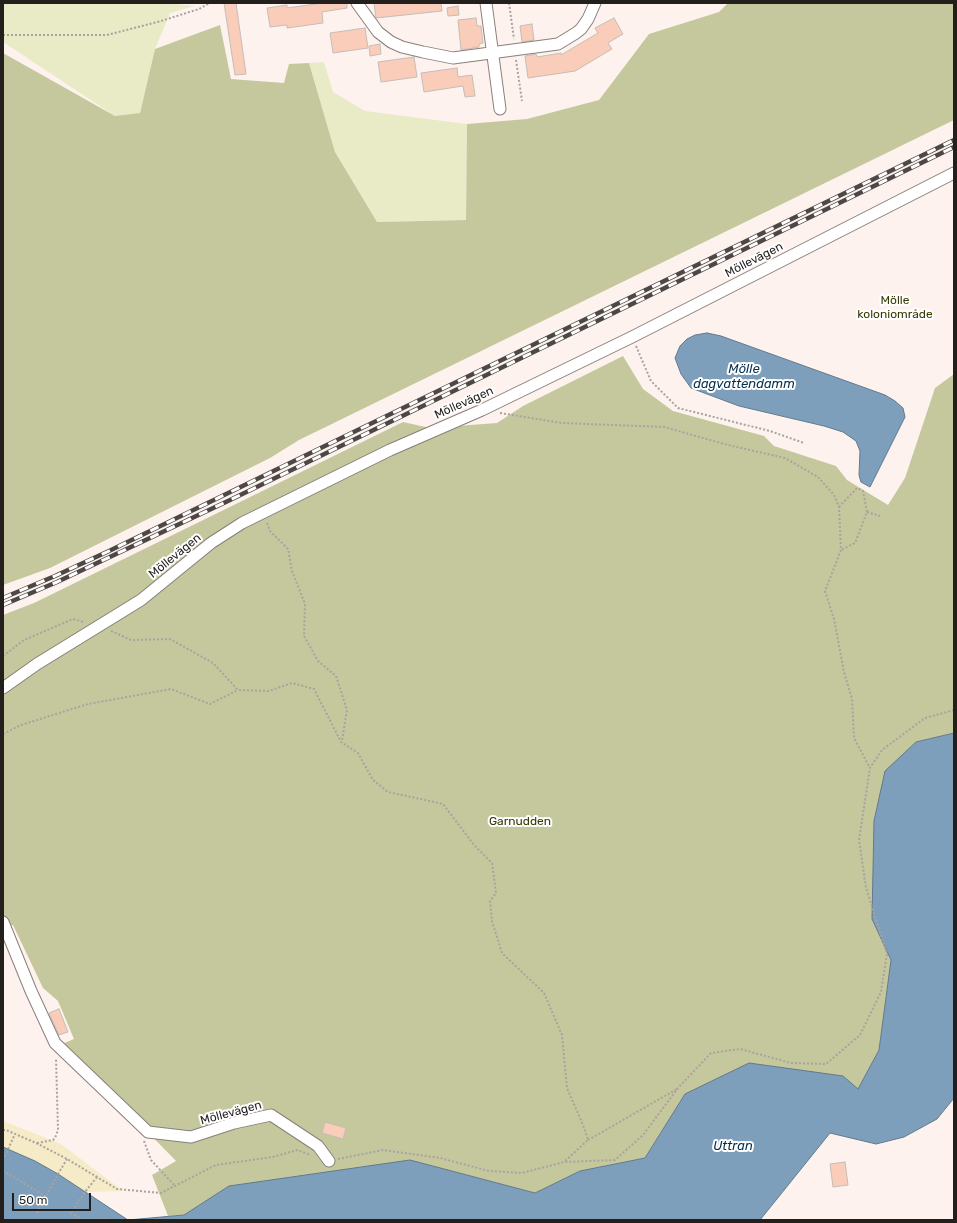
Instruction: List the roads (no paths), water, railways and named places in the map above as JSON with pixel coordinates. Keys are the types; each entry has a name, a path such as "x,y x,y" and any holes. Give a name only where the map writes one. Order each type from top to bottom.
{"street":[{"path":"357,3 378,32 391,42 402,47 448,58 468,57 558,44 581,29 588,19 595,3"},
{"path":"486,3 500,109"},
{"name":"Möllevägen","path":"3,688 37,664 140,600 211,543 242,523 390,450 482,410 632,337 954,172"},
{"name":"Möllevägen","path":"3,922 40,1012 55,1043 148,1132 191,1137 234,1123 271,1115 318,1146 329,1161"}],"water":[{"name":"Mölle dagvattendamm","path":"707,333 721,336 885,395 903,408 905,417 870,487 861,482 859,475 860,451 856,441 843,432 824,426 739,406 691,388 681,374 675,358 680,346 687,339 695,335"},
{"name":"Uttran","path":"954,733 954,1098 937,1119 904,1137 876,1144 830,1133 760,1220 128,1220 184,1215 229,1186 410,1160 535,1193 580,1171 645,1158 685,1094 749,1063 843,1076 858,1089 879,1050 891,960 872,919 874,821 885,771 916,742"},
{"path":"3,1147 35,1161 58,1174 128,1220 3,1220"}],"railway":[{"path":"3,598 109,551 954,140"},
{"path":"3,605 57,582 228,501 954,147"}],"park label":[{"name":"Mölle koloniområde","path":"895,308"},
{"name":"Garnudden","path":"520,822"}]}
